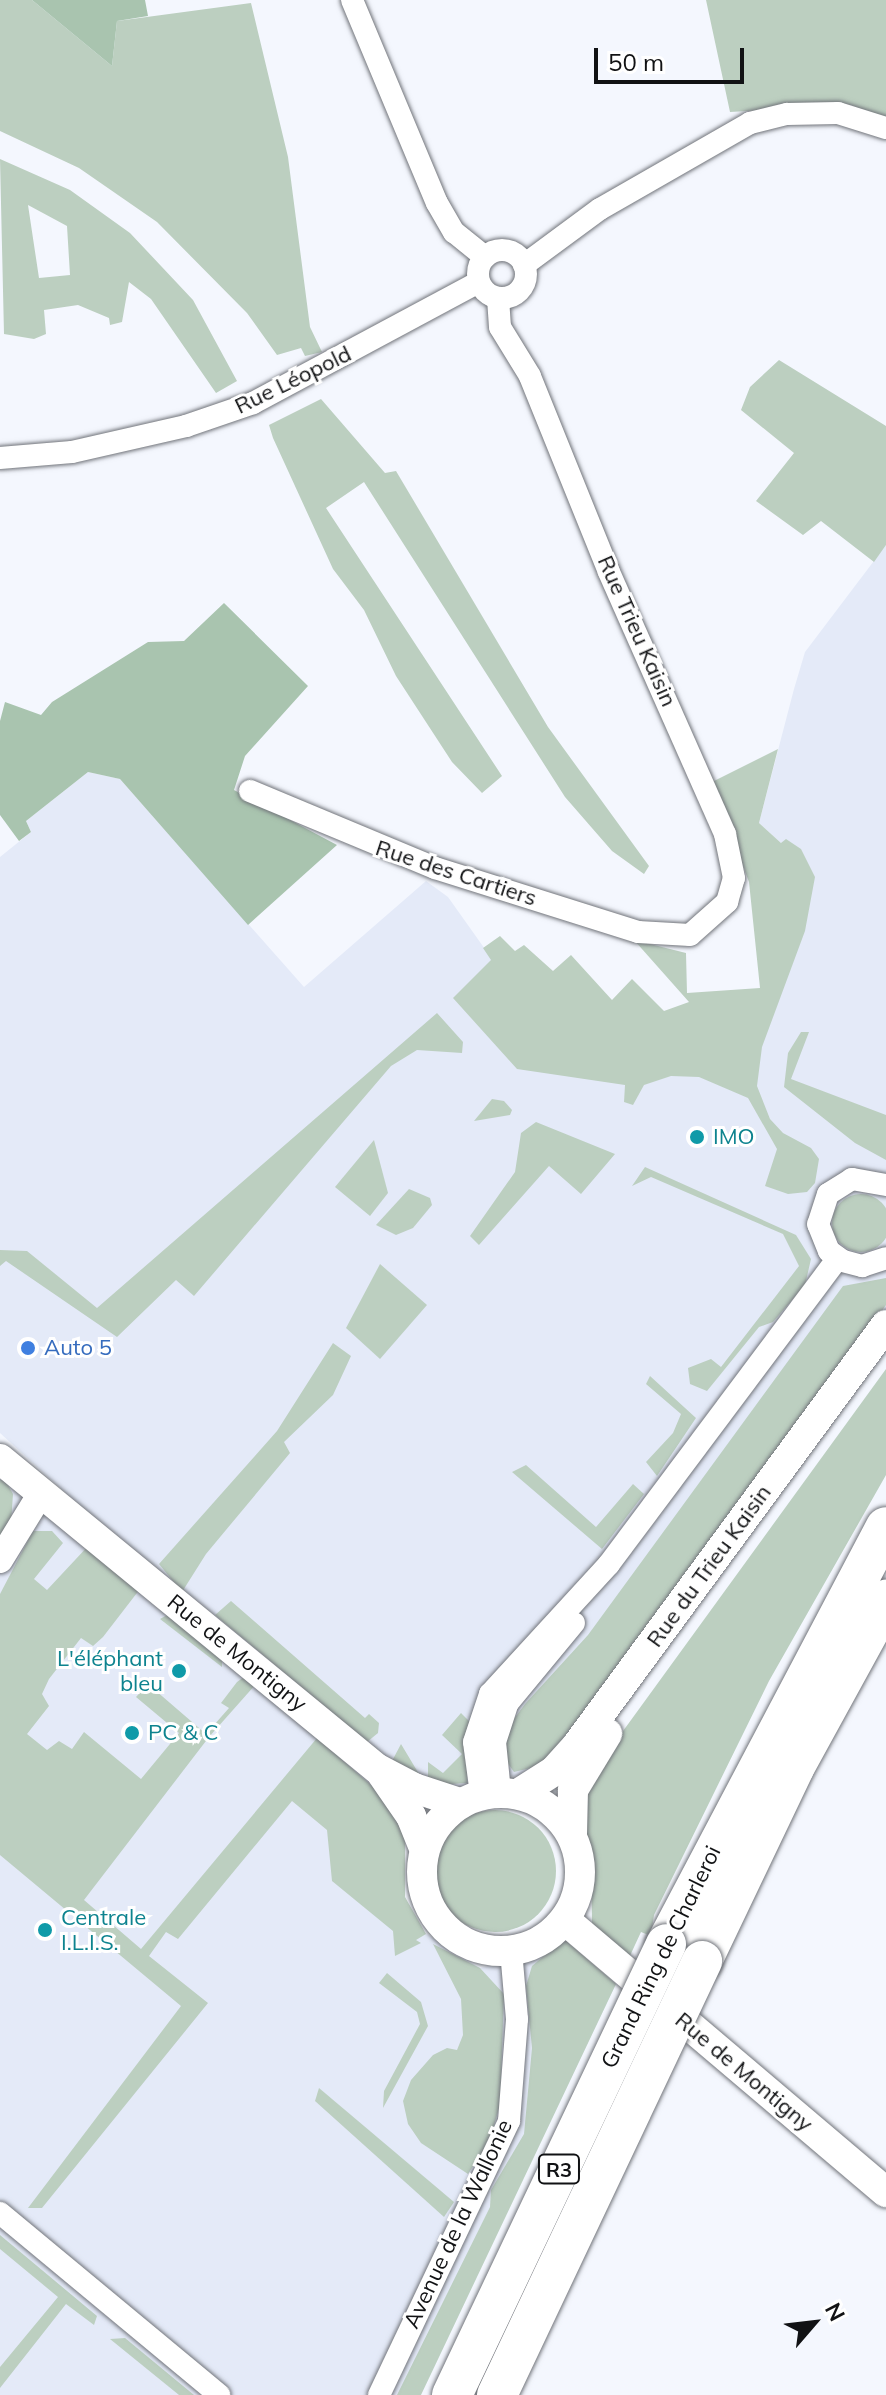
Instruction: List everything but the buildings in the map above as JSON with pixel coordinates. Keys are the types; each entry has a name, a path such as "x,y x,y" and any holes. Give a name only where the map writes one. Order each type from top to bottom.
{"highway":[{"name":"Grand Ring de Charleroi","path":"452,2395 666,1944 763,1752 886,1527"},
{"name":"Grand Ring de Charleroi","path":"497,2395 794,1768 886,1600"}],"main road":[{"name":"Rue du Trieu Kaisin","path":"490,1796 554,1771 578,1744 886,1325"},
{"name":"Rue du Trieu Kaisin","path":"572,1834 573,1790 592,1754 886,1355"},
{"name":"Rue de Montigny","path":"0,1459 378,1769"},
{"path":"378,1769 414,1788 490,1796 550,1808 572,1834 581,1863 578,1893 565,1920 541,1941 511,1951 472,1947 440,1923 423,1888 424,1849 411,1816 378,1769"},
{"path":"424,1849 438,1823 490,1796"},
{"name":"Rue de Montigny","path":"565,1920 886,2192"}],"street":[{"path":"352,0 437,203 454,232 485,257"},
{"path":"524,265 600,209 750,123 787,114 838,113 886,128"},
{"path":"509,251 524,265 523,286 512,295 498,298 479,282 485,257 509,251"},
{"name":"Rue Léopold","path":"0,458 72,452 186,426 253,403 479,282"},
{"name":"Rue Trieu Kaisin","path":"498,298 500,327 536,388 730,851 734,878 727,902 697,932 669,937"},
{"name":"Rue des Cartiers","path":"250,791 435,868 669,937"},
{"path":"886,1185 852,1179 828,1194 818,1224 822,1239 838,1258 862,1266 886,1258"},
{"path":"490,1796 495,1742 507,1704 608,1582 609,1564 838,1258"},
{"path":"0,1560 41,1493"},
{"name":"Avenue de la Wallonie","path":"379,2395 509,2121 517,2019 511,1951"},
{"path":"0,2213 219,2395"}],"shaded area":[{"path":"886,545 886,1320 538,1775 511,1776 466,1791 418,1781 184,1601 0,1433 0,857 31,832 26,821 88,772 120,779 304,987 426,881 448,897 492,959 517,1069 759,1002 781,843 759,823 794,689 805,652"},
{"path":"0,1459 345,1742 394,1805 405,1897 419,1929 480,1968 572,1949 616,1984 419,2395 0,2395"}],"green space":[{"path":"0,0 32,0 112,66 117,21 251,3 288,157 310,327 322,352 305,356 301,348 277,355 247,313 157,222 79,168 0,131"},
{"path":"32,0 145,0 148,16 117,21 112,66"},
{"path":"706,0 886,0 886,122 851,105 730,112"},
{"path":"0,159 70,190 130,233 193,300 237,381 216,393 151,299 129,282 122,322 110,325 109,318 78,305 44,310 46,334 34,339 4,334","holes":["28,205 67,226 70,275 39,278"]},
{"path":"779,360 886,426 886,545 874,562 821,521 803,535 756,501 794,453 741,410 750,387"},
{"path":"321,399 385,473 396,471 548,727 649,866 644,874 612,851 565,797 364,482 326,508 502,776 482,793 452,762 396,676 364,610 333,569 273,438 269,425"},
{"path":"224,603 308,686 245,756 234,790 337,845 248,925 120,779 88,772 26,821 31,832 19,841 0,815 0,721 5,702 41,715 52,702 148,642 184,641"},
{"path":"778,749 759,823 781,843 786,839 801,849 815,877 805,931 762,1047 757,1086 770,1119 783,1133 811,1148 819,1159 815,1183 807,1192 788,1194 765,1186 777,1149 748,1098 699,1077 671,1076 644,1085 633,1105 624,1102 625,1085 517,1069 453,998 491,960 483,948 500,936 515,951 524,945 553,971 571,955 612,1000 632,979 664,1011 689,1002 634,940 686,953 687,993 760,988 749,882 712,782"},
{"path":"437,1013 463,1042 462,1053 417,1050 391,1066 194,1296 176,1280 117,1337 6,1261 0,1266 0,1250 27,1251 97,1308"},
{"path":"801,1032 809,1032 791,1079 886,1115 886,1160 855,1143 784,1087 788,1053"},
{"path":"492,1099 504,1101 512,1110 510,1115 474,1121"},
{"path":"536,1122 615,1154 581,1194 549,1166 479,1245 470,1236 515,1172 521,1133"},
{"path":"374,1140 388,1193 370,1216 335,1187"},
{"path":"645,1167 796,1235 811,1259 805,1285 773,1322 759,1327 707,1391 690,1384 688,1368 711,1359 721,1367 799,1266 783,1234 651,1177 632,1186"},
{"path":"409,1189 430,1198 432,1205 413,1228 396,1235 376,1225"},
{"path":"861,1194 882,1202 890,1223 882,1244 861,1252 840,1244 832,1223 840,1202"},
{"path":"380,1264 427,1305 380,1359 346,1328"},
{"path":"886,1278 886,1305 726,1524 543,1765 514,1772 502,1755 511,1723 525,1704 588,1635 843,1286"},
{"path":"333,1343 351,1356 333,1395 284,1442 290,1453 206,1554 182,1592 159,1564 277,1431"},
{"path":"886,1369 886,1475 769,1681 654,1915 651,1936 641,1932 628,1960 592,1923 591,1856 578,1793"},
{"path":"650,1376 696,1418 657,1476 646,1462 673,1433 681,1414 646,1384"},
{"path":"526,1465 596,1527 633,1484 644,1494 602,1549 512,1472"},
{"path":"0,1480 5,1480 13,1494 11,1522 0,1539"},
{"path":"33,1531 52,1531 63,1543 34,1579 47,1590 89,1545 140,1589 103,1637 93,1646 81,1638 49,1679 42,1694 49,1706 27,1734 47,1750 59,1741 72,1749 84,1732 141,1779 179,1733 136,1697 148,1684 206,1734 229,1708 221,1703 237,1682 244,1677 256,1684 209,1737 84,1900 141,1949 317,1738 394,1805 405,1834 405,1897 426,1934 416,1940 421,1943 395,1956 393,1931 332,1881 327,1830 292,1801 178,1939 166,1932 149,1956 208,2003 42,2208 28,2208 181,2006 0,1855 0,1594"},
{"path":"231,1601 365,1718 369,1714 379,1723 378,1733 367,1742 215,1615"},
{"path":"171,1613 222,1657 222,1667 160,1619"},
{"path":"461,1713 470,1722 467,1783 436,1785 392,1761 401,1744 419,1774 428,1779 428,1762 443,1773 462,1754 442,1735"},
{"path":"495,1810 518,1815 538,1828 551,1848 556,1871 551,1894 538,1914 518,1927 495,1932 472,1927 452,1914 439,1894 434,1871 439,1848 452,1828 472,1815"},
{"path":"564,1939 616,1984 421,2395 397,2395 490,2207 491,2190 524,2134 532,2048 526,1986 532,1966"},
{"path":"433,1944 480,1968 504,1994 500,2105 489,2142 468,2174 421,2143 408,2124 403,2101 411,2080 433,2055 447,2048 457,2050 463,2035 461,1999"},
{"path":"387,1973 421,2002 428,2026 383,2108 384,2091 420,2024 417,2012 379,1983"},
{"path":"319,2088 454,2202 444,2217 315,2101"},
{"path":"0,2235 97,2316 94,2325 66,2304 0,2388 0,2367 58,2297 0,2249"},
{"path":"125,2338 194,2395 179,2395 110,2339"}],"place":[{"name":"IMO","path":"697,1137"},
{"name":"Auto 5","path":"28,1348"},
{"name":"L'éléphant bleu","path":"179,1671"},
{"name":"PC & C","path":"132,1733"},
{"name":"Centrale I.L.I.S.","path":"45,1930"}]}
